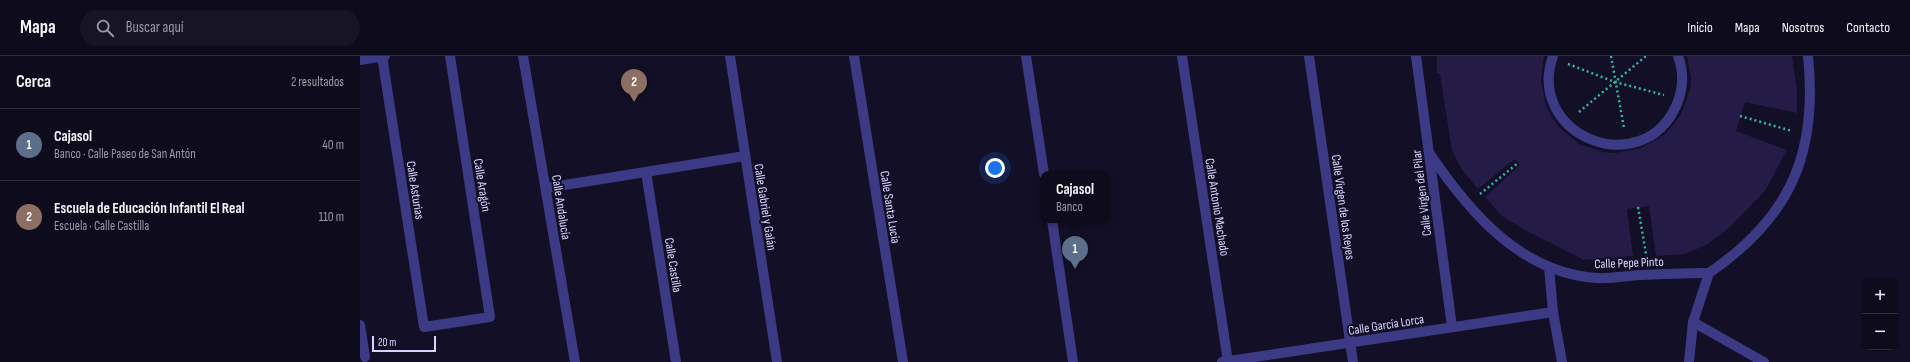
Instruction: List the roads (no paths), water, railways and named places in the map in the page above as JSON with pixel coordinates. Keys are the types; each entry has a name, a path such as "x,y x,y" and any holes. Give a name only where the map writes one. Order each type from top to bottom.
{"street":[{"path":"360,60 383,56"},
{"name":"Calle Asturias","path":"383,56 424,327"},
{"name":"Calle Aragón","path":"424,327 490,317 450,56"},
{"name":"Calle Andalucía","path":"523,56 575,362"},
{"name":"Calle Gabriel y Galán","path":"730,56 777,362"},
{"name":"Calle Santa Lucía","path":"854,56 903,362"},
{"path":"1026,56 1044,171"},
{"name":"Calle Antonio Machado","path":"1182,56 1226,362"},
{"name":"Calle Virgen de los Reyes","path":"1309,56 1353,362"},
{"path":"1553,57 1550,87 1555,106 1566,123 1573,130 1589,140 1608,145 1627,144 1638,141 1659,129 1674,111 1679,100 1682,76 1678,56"},
{"path":"1689,362 1693,322 1709,272 1747,244 1778,208 1791,185 1801,161 1808,136 1812,94 1808,56"},
{"name":"Calle Virgen del Pilar","path":"1417,57 1452,327"},
{"name":"Calle Pepe Pinto","path":"1430,154 1447,180 1467,204 1501,238 1532,259 1549,267 1565,273 1598,278 1709,272"},
{"path":"546,188 745,156"},
{"name":"Calle Castilla","path":"646,172 676,362"},
{"path":"1052,223 1074,362"},
{"path":"1549,267 1553,312 1562,362"},
{"name":"Calle García Lorca","path":"1226,362 1553,312"},
{"path":"1693,322 1764,362"},
{"path":"360,325 365,357"}],"place":[{"name":"Escuela de Educación Infantil El Real","path":"634,102"},
{"name":"Cajasol","path":"1075,269"}]}
